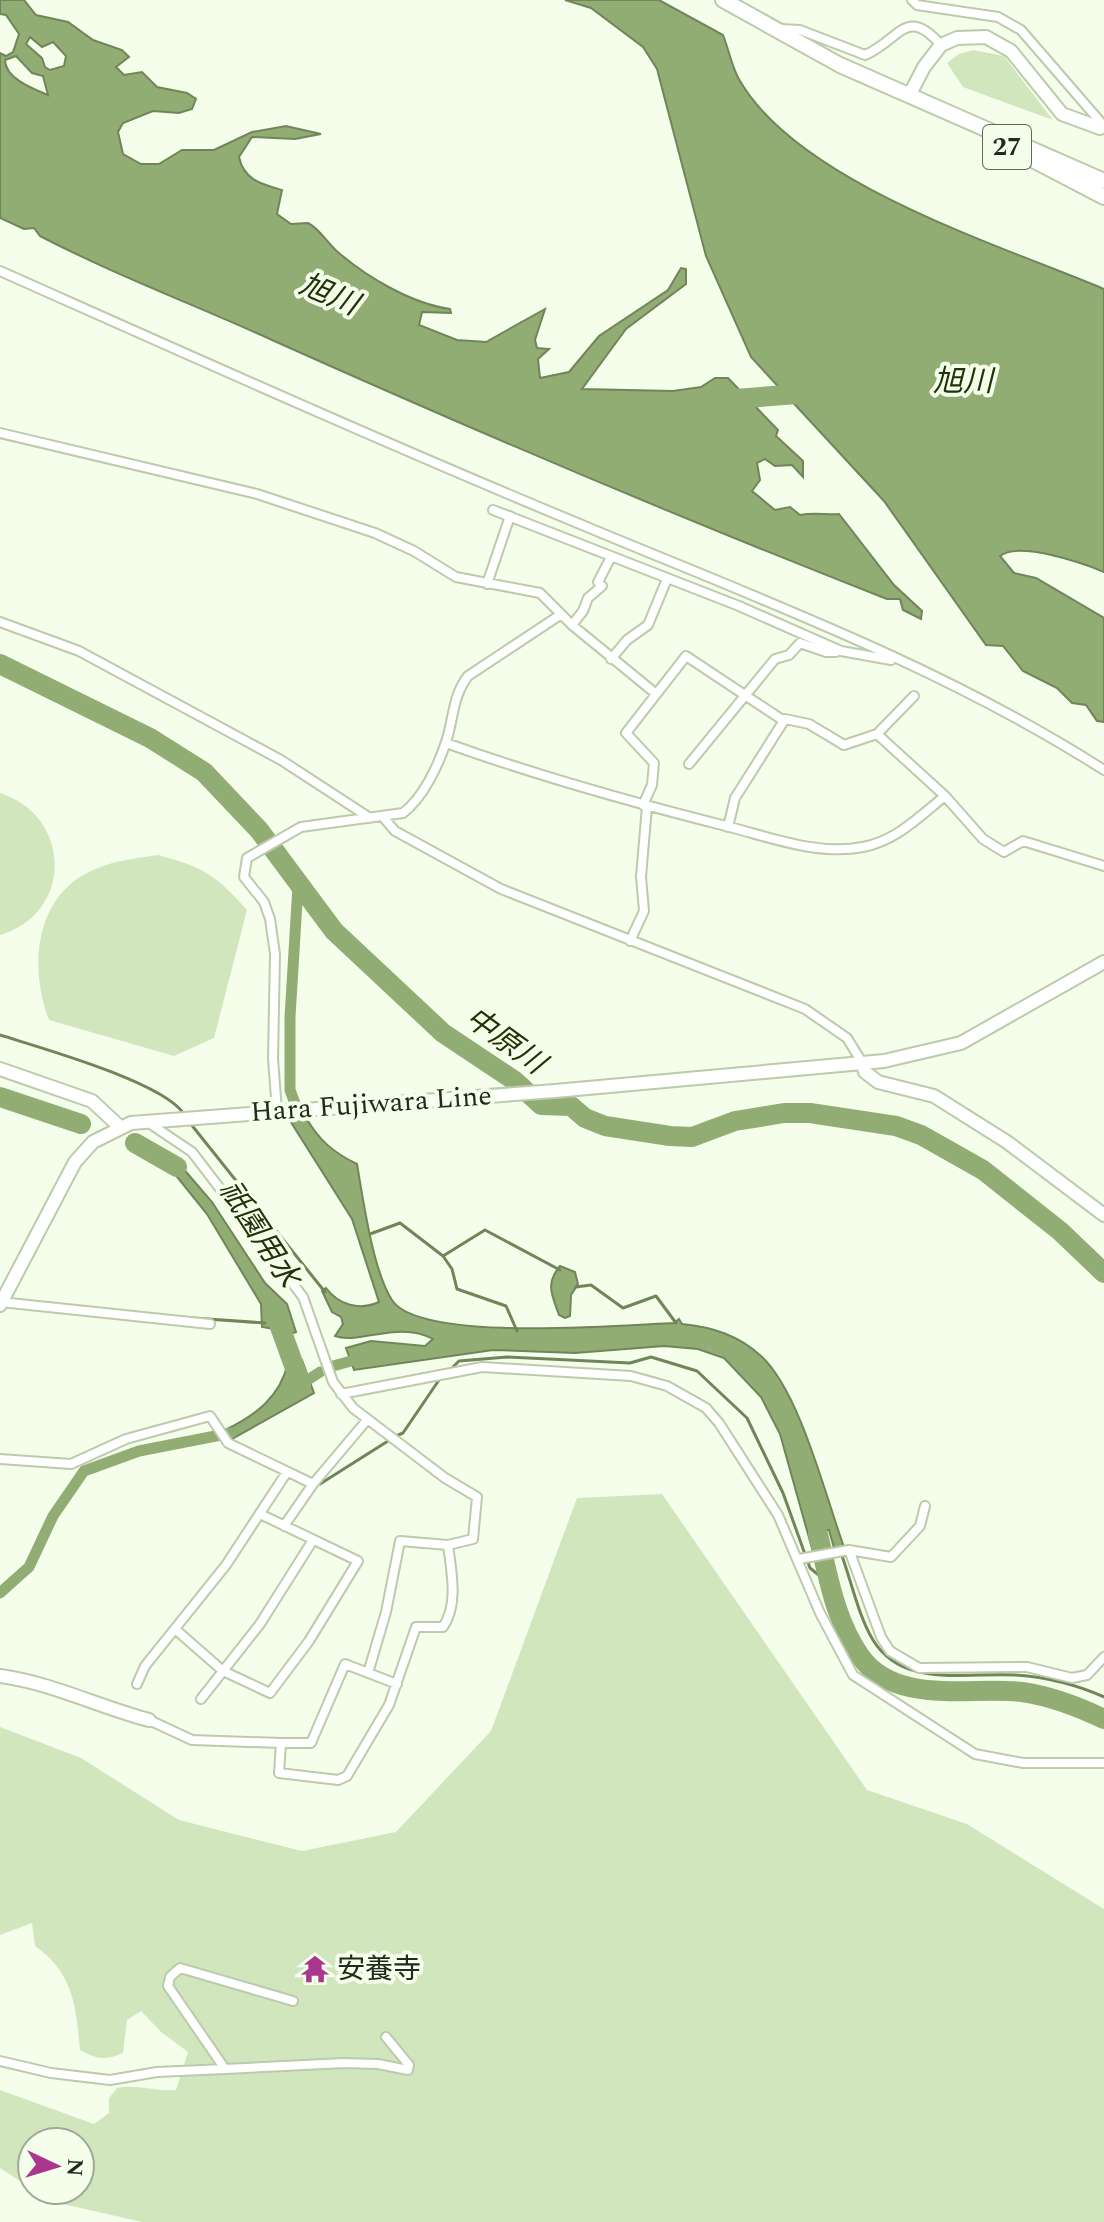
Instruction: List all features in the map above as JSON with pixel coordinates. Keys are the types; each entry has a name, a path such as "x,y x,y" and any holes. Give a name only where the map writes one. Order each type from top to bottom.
{"main road":[{"name":"27","path":"723,0 840,65 1104,181"},
{"path":"909,96 924,67 941,45 974,36 999,41 1062,114 1103,128"},
{"name":"27","path":"909,96 1104,197"},
{"name":"Hara Fujiwara Line","path":"0,1303 75,1162 93,1142 120,1127 180,1118 555,1091 863,1064 922,1055 961,1043 1104,962"},
{"path":"863,1064 865,1072 878,1082 934,1096 1007,1142 1104,1215"},
{"path":"0,1069 84,1097 120,1127"},
{"path":"0,1676 45,1684 109,1710 149,1720"}],"street":[{"path":"912,0 917,5 998,17 1021,30 1103,128"},
{"path":"777,29 800,30 865,55 906,26 916,25 927,29 941,45"},
{"path":"0,271 420,458 900,660 1058,741 1104,770"},
{"path":"0,433 257,494 375,533 414,551 456,577 540,593 560,615 655,693"},
{"path":"493,510 841,651"},
{"path":"487,584 510,516"},
{"path":"572,625 588,598 602,586 598,582 611,557"},
{"path":"611,659 627,640 648,625 667,579"},
{"path":"282,1110 273,1059 273,943 264,902 244,877 247,858 301,827 403,813 417,803 446,743 458,689 468,676 560,615"},
{"path":"0,622 44,636 93,659 281,760 371,819"},
{"path":"689,764 764,669 775,659 789,655 800,643 826,652 841,651 900,660"},
{"path":"630,941 644,911 641,877 645,806 652,785 654,763 626,733 651,705 655,693 686,656 784,721 809,724 844,745 877,734 914,696"},
{"path":"728,827 735,798 784,721"},
{"path":"877,734 945,796 983,839 1004,852 1023,841 1104,866"},
{"path":"446,743 561,783 645,806 786,842 838,850 884,842 945,796"},
{"path":"383,817 395,831 501,889 805,1009 847,1038 863,1064"},
{"path":"146,1121 192,1152 303,1297 333,1382 341,1394 367,1420 445,1478 474,1492 477,1497 473,1539 448,1545 400,1541 386,1612 368,1673"},
{"path":"0,1303 210,1324"},
{"path":"341,1394 482,1367 615,1374 667,1386 706,1408 719,1423 802,1558 820,1613 853,1675 918,1720 931,1724 975,1754 993,1760 1104,1763"},
{"path":"0,1459 71,1464 126,1439 210,1416 226,1440 313,1484"},
{"path":"284,1526 313,1484 367,1420"},
{"path":"137,1684 145,1666 226,1565 287,1472"},
{"path":"802,1558 846,1550 891,1557 920,1526 925,1506"},
{"path":"175,1629 223,1671 270,1693 309,1641 358,1561 260,1514"},
{"path":"201,1699 260,1624 313,1540"},
{"path":"281,1743 279,1773 338,1780 347,1776 375,1732 397,1684 416,1627 443,1627 451,1617 452,1577 448,1545"},
{"path":"846,1550 881,1637 890,1651 919,1668 1027,1667 1072,1678 1087,1675 1104,1657"},
{"path":"149,1720 192,1740 311,1743 345,1664 397,1684"},
{"path":"225,2069 168,1986 170,1977 180,1968 293,2001"},
{"path":"0,2061 51,2073 110,2080 157,2072 344,2063 408,2070 409,2065 386,2037"}],"shaded area":[{"path":"973,50 1004,56 1053,120 963,87 947,63 959,54"},
{"path":"0,793 24,805 41,822 51,842 55,864 52,886 41,907 24,924 0,935"},
{"path":"158,855 207,874 247,910 214,1038 174,1056 49,1020 39,977 42,932 49,912 61,894 77,879 98,868"},
{"path":"662,1494 867,1790 967,1824 1104,1909 1104,2222 142,2222 72,2206 96,2206 96,2126 16,2126 16,2178 0,2168 0,2090 94,2124 109,2113 109,2098 117,2088 176,2090 188,2052 161,2032 141,2011 127,2020 123,2053 101,2058 80,2050 70,1991 58,1967 35,1946 32,1923 0,1935 0,1727 81,1758 179,1820 302,1851 396,1832 491,1731 577,1498"}],"water":[{"name":"旭川","path":"0,0 24,0 36,15 68,22 93,40 122,50 129,57 116,67 124,75 142,72 157,87 187,93 196,99 192,109 179,113 153,111 123,123 118,132 123,154 141,164 159,164 182,150 214,150 252,132 286,126 321,134 295,139 252,137 239,157 249,176 282,190 277,214 291,224 308,223 313,226 335,249 377,280 421,302 450,309 451,313 422,312 419,325 457,340 486,342 545,309 535,340 537,348 549,349 538,359 540,378 569,372 599,336 668,290 681,268 686,269 686,284 626,329 582,389 673,391 701,387 715,378 728,378 778,430 776,436 803,461 803,477 792,465 775,466 765,459 757,463 760,480 752,491 775,510 790,507 800,515 839,514 894,585 922,611 921,619 903,610 900,599 887,599 578,473 97,264 40,236 34,228 24,229 0,218 0,53 6,56 13,52 19,34 6,15 0,14","holes":["30,37 42,47 53,42 66,56 64,66 50,70 45,67 42,58 26,44","16,56 32,73 43,76 48,95 22,83 10,73 5,60"]},
{"name":"旭川","path":"565,0 659,0 723,35 740,81 768,117 807,150 853,180 958,230 1104,289 1104,572 1036,552 1009,552 1000,556 1014,573 1036,578 1104,618 1104,722 1097,721 1086,705 1072,703 1057,688 1023,671 1003,646 986,645 884,501 751,357 706,256 657,69 643,47 591,8"},
{"path":"287,1116 305,1116 326,1144 357,1164 379,1271 392,1300 410,1313 440,1322 524,1328 674,1323 679,1319 682,1324 724,1333 752,1349 775,1372 788,1394 820,1473 844,1547 834,1548 829,1530 825,1530 828,1550 813,1552 780,1434 761,1397 724,1358 698,1349 664,1346 575,1353 493,1350 354,1370 346,1348 371,1341 425,1346 433,1339 407,1332 356,1338 335,1336 343,1324 341,1317 332,1312 322,1291 326,1288 337,1299 350,1305 364,1306 379,1302 352,1219"},
{"path":"159,1150 176,1160 212,1202 265,1283 287,1304 296,1332 283,1336 274,1329 262,1327 261,1304 207,1214 170,1168 152,1161"},
{"path":"560,1266 575,1272 578,1284 571,1295 570,1316 565,1318 559,1315 551,1290 555,1272"},
{"path":"302,1360 314,1393 232,1439 225,1430 265,1404 279,1386 288,1363"}],"waterway":[{"name":"旭川","path":"722,400 810,393"},
{"name":"中原川","path":"0,664 150,738 204,772 259,830 334,931 443,1033 515,1081 541,1105 571,1106 585,1118 605,1126 670,1136 692,1137 735,1121 784,1113 810,1113 896,1126 921,1135 983,1170 1060,1231 1104,1273"},
{"path":"298,886 290,1017 290,1090 300,1117"},
{"path":"0,1035 127,1078 172,1102 184,1114"},
{"name":"祇園用水","path":"0,1097 81,1124"},
{"path":"190,1123 325,1292"},
{"name":"祇園用水","path":"135,1143 177,1167"},
{"path":"370,1234 400,1223 443,1256 485,1230 560,1270"},
{"path":"443,1256 452,1269 457,1289 506,1306 517,1331"},
{"path":"576,1287 591,1285 623,1308 656,1296 676,1323"},
{"name":"祇園用水","path":"275,1313 301,1385"},
{"path":"193,1318 265,1323"},
{"path":"453,1367 459,1361 507,1357 630,1363 651,1357 697,1371 747,1418 783,1493 810,1568 831,1585"},
{"path":"333,1366 362,1358"},
{"path":"300,1385 320,1372"},
{"path":"396,1436 403,1433 439,1380"},
{"path":"0,1593 29,1567 53,1516 84,1471 139,1451 231,1433"},
{"path":"320,1484 388,1441"},
{"path":"818,1534 844,1628 860,1656 875,1672 913,1688 1033,1694 1064,1702 1104,1719"},
{"path":"841,1553 859,1609 873,1640 901,1666 936,1675 1037,1678 1072,1685 1104,1697"}],"place":[{"name":"安養寺","path":"315,1969"}]}
